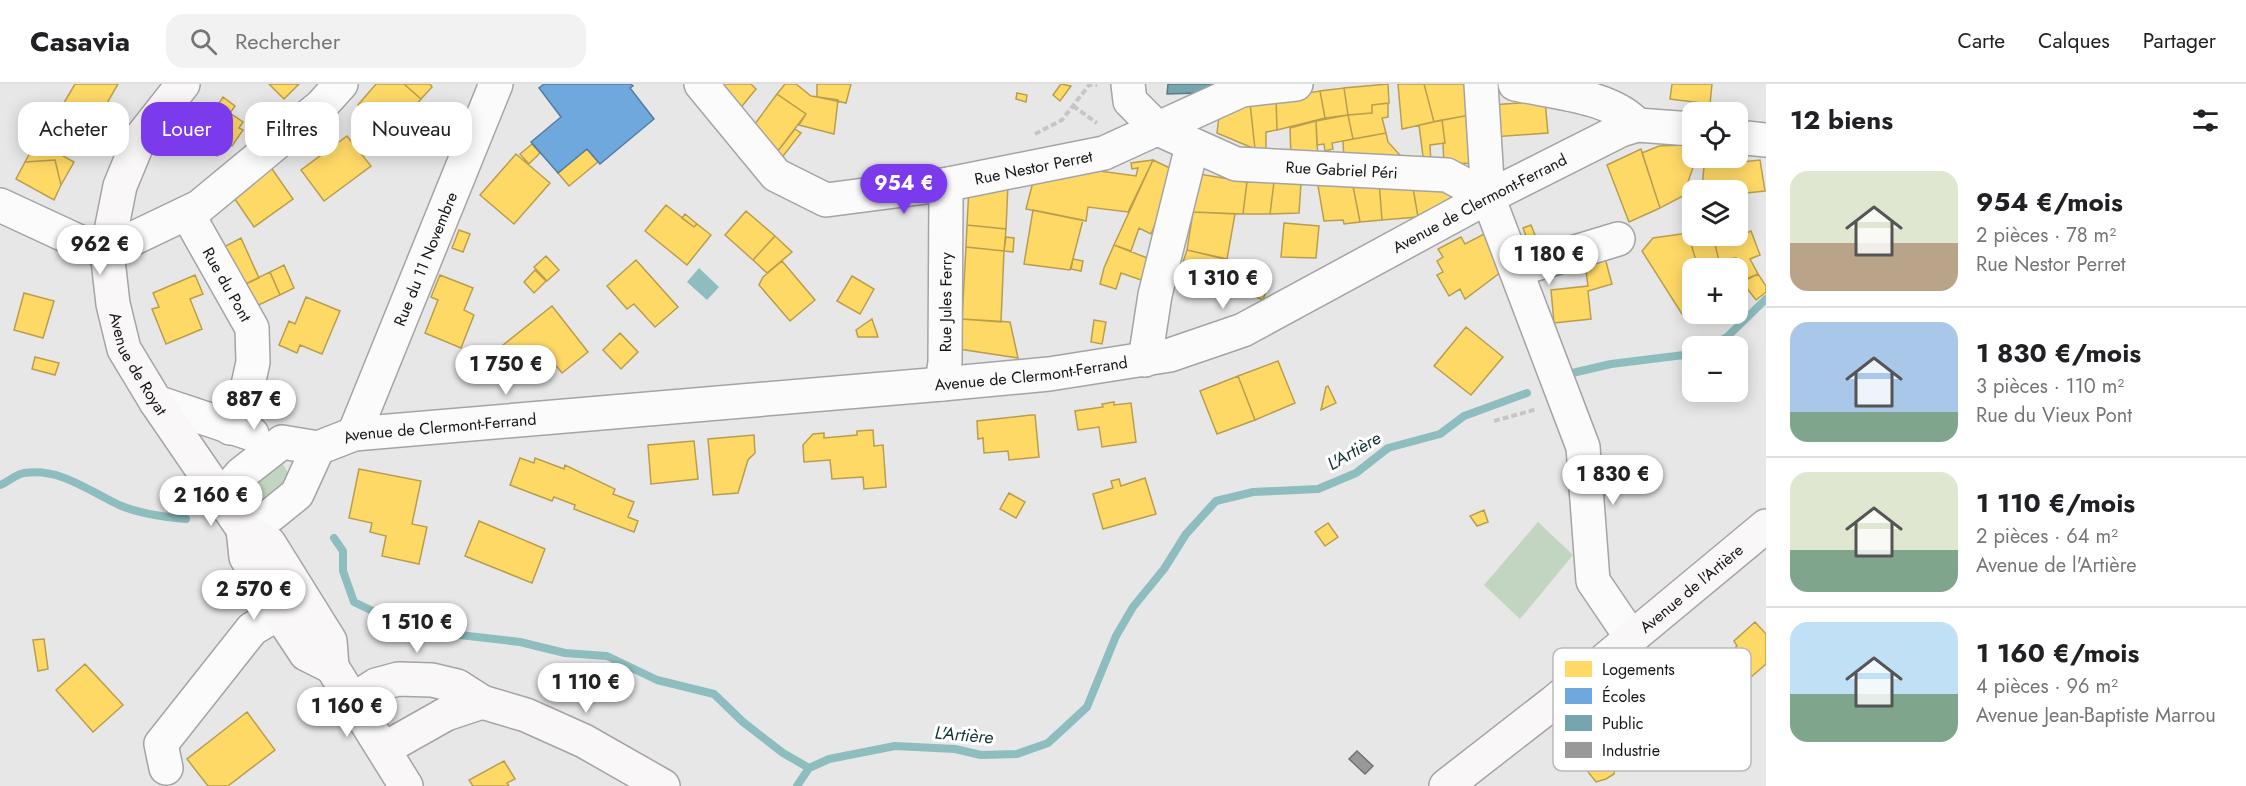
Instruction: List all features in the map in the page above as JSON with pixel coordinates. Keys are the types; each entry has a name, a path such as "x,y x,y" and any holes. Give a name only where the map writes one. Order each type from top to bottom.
{"main road":[{"name":"Avenue de Royat","path":"183,84 139,140 120,186 107,251 113,304 124,349 156,402 243,529 246,557 279,613 306,654 332,667"},
{"name":"Avenue de l'Artière","path":"1618,648 1766,526"},
{"name":"Avenue de Royat","path":"243,529 269,543 330,641 332,667"},
{"path":"332,667 406,786"},
{"path":"353,700 376,685 398,679 432,680 457,686 482,702 526,715 584,741 663,786"},
{"path":"384,749 446,714 482,702"},
{"name":"Avenue de l'Artière","path":"1465,780 1553,704"}],"street":[{"path":"0,205 82,243 107,251 199,207 321,106 341,84"},
{"name":"Rue du 11 Novembre","path":"354,434 496,84"},
{"name":"Rue Nestor Perret","path":"701,84 776,175 826,200 949,184 1104,153 1242,87 1296,84"},
{"name":"Rue Gabriel Péri","path":"1128,84 1130,101 1158,129 1236,164 1447,175 1488,198"},
{"path":"1481,84 1488,198 1583,447 1593,581 1631,637"},
{"path":"1515,84 1609,105 1628,114 1637,124"},
{"name":"Avenue de Clermont-Ferrand","path":"318,448 354,434 1049,374 1170,355 1243,330 1605,137 1637,124 1682,128"},
{"path":"1748,138 1766,140"},
{"path":"1145,360 1155,295 1192,146"},
{"name":"Rue Jules Ferry","path":"942,384 945,362 946,194 949,184"},
{"name":"Rue du Pont","path":"187,213 252,328 253,362 245,399 230,428"},
{"path":"1516,270 1618,239"},
{"path":"156,402 230,428 282,442 318,448 297,494 271,515 243,529"},
{"path":"222,496 241,474 282,442"},
{"path":"166,768 161,744 252,629 279,613"}],"path":[{"path":"1030,136 1062,120 1089,85 1105,84"},
{"path":"1073,106 1100,125"},
{"path":"1494,421 1532,412"}],"green space":[{"path":"283,464 291,479 258,501 247,483"},
{"path":"1538,522 1573,555 1520,619 1484,585"}],"water":[{"path":"699,268 719,287 707,300 687,282"}],"building: Logements":[{"path":"75,84 118,84 108,102 64,102"},
{"path":"269,84 299,84 284,99"},
{"path":"376,84 404,84 421,99 418,102 361,102"},
{"path":"404,84 430,84 432,87 421,99"},
{"path":"714,84 751,84 756,89 734,116"},
{"path":"785,84 796,84 811,96 838,100 834,134 799,125 806,114 777,94"},
{"path":"817,84 851,84 846,103 817,97"},
{"path":"1061,84 1071,86 1060,101 1053,95"},
{"path":"1388,84 1389,103 1372,105 1372,113 1348,115 1344,88"},
{"path":"1398,84 1424,84 1434,122 1402,129"},
{"path":"1424,84 1466,84 1470,115 1434,122"},
{"path":"1672,84 1712,84 1710,102 1670,99"},
{"path":"1344,88 1348,115 1325,118 1320,91"},
{"path":"1320,91 1325,118 1277,130 1276,98"},
{"path":"1017,93 1027,95 1026,102 1016,99"},
{"path":"777,94 806,114 774,156 749,132"},
{"path":"223,97 230,102 220,102"},
{"path":"1276,98 1277,130 1266,132 1266,151 1255,149 1250,103"},
{"path":"1545,101 1548,133 1493,137 1491,105"},
{"path":"1250,103 1255,149 1217,133 1219,117"},
{"path":"1388,103 1388,117 1382,118 1386,133 1353,139 1348,115 1372,113 1372,105"},
{"path":"1476,114 1478,163 1444,164 1443,143 1445,143 1442,120"},
{"path":"233,115 243,122 239,128 243,130 233,145"},
{"path":"1348,115 1353,139 1332,143 1333,149 1325,151 1324,144 1317,145 1316,121"},
{"path":"1442,120 1445,143 1430,145 1431,165 1424,164 1419,125"},
{"path":"1316,121 1318,160 1291,158 1290,128"},
{"path":"795,129 801,133 780,160 774,156"},
{"path":"1386,133 1388,142 1408,164 1344,161 1343,141"},
{"path":"347,136 351,141 351,156 363,156 371,166 324,201 301,170 320,156 339,156 339,142"},
{"path":"532,144 540,153 529,164 520,154"},
{"path":"1682,145 1682,168 1693,168 1689,180 1682,180 1682,197 1660,208 1642,153 1659,146"},
{"path":"587,149 598,162 569,186 558,173"},
{"path":"1641,149 1660,208 1629,222 1607,165"},
{"path":"516,154 550,183 514,224 480,195"},
{"path":"28,156 63,156 74,162 61,185 55,160 25,162"},
{"path":"55,160 61,185 54,200 16,179 25,162"},
{"path":"1153,160 1174,170 1170,189 1151,234 1139,228 1131,251 1114,245"},
{"path":"1153,160 1128,212 1088,207 1086,221 1026,209 1034,178 1092,170 1136,176 1138,168 1132,169 1131,163"},
{"path":"1760,160 1765,191 1748,193 1748,180 1703,180 1704,168 1748,168 1748,161"},
{"path":"270,166 293,199 254,227 230,192"},
{"path":"1199,174 1247,182 1243,214 1193,212"},
{"path":"1317,180 1352,181 1360,222 1344,224 1343,220 1324,221"},
{"path":"1352,181 1379,181 1382,220 1360,222"},
{"path":"1379,181 1412,182 1418,217 1382,220"},
{"path":"1247,182 1274,182 1270,214 1243,214"},
{"path":"1274,182 1301,183 1299,213 1270,214"},
{"path":"1412,182 1458,196 1418,217"},
{"path":"1008,184 1006,229 967,225 969,188"},
{"path":"666,205 694,227 697,224 711,235 687,265 645,231"},
{"path":"1033,210 1083,220 1070,270 1024,264"},
{"path":"746,211 775,236 753,260 725,235"},
{"path":"1193,212 1235,214 1227,259 1187,250"},
{"path":"685,214 697,224 694,227 682,218"},
{"path":"1284,223 1319,226 1316,258 1281,257"},
{"path":"967,225 1006,229 1004,251 966,247"},
{"path":"1531,225 1537,240 1529,244 1523,228"},
{"path":"459,230 470,234 463,252 452,248"},
{"path":"1751,231 1760,255 1750,259 1758,274 1748,278 1748,258 1718,258 1715,246 1748,246 1748,232"},
{"path":"1488,232 1501,272 1465,299 1460,289 1449,296 1437,275 1443,272 1437,261 1443,257 1438,249 1461,237 1465,244"},
{"path":"1682,234 1682,246 1692,246 1695,258 1682,258 1682,314 1642,251 1653,238"},
{"path":"775,236 792,252 767,273 753,260"},
{"path":"1006,237 1014,238 1013,252 1004,251"},
{"path":"241,238 259,278 237,288 220,249"},
{"path":"1114,245 1155,261 1147,282 1121,273 1116,289 1100,284"},
{"path":"1692,246 1715,246 1718,258 1695,258"},
{"path":"966,247 1004,251 1001,322 962,319"},
{"path":"1187,250 1250,265 1245,275 1268,285 1263,300 1182,265"},
{"path":"546,256 559,270 547,281 534,267"},
{"path":"1605,258 1612,284 1588,291 1591,319 1554,323 1551,290 1588,286 1585,264"},
{"path":"1073,259 1083,261 1081,271 1071,269"},
{"path":"636,260 678,307 655,327 634,304 627,309 607,286"},
{"path":"782,261 815,300 790,321 759,285 763,277"},
{"path":"284,265 294,288 280,295 270,272"},
{"path":"535,270 546,281 534,293 524,282"},
{"path":"270,272 280,295 248,310 237,288"},
{"path":"1758,274 1766,286 1766,292 1756,300 1748,290 1748,279"},
{"path":"195,275 203,294 190,299 202,329 166,344 152,309 159,307 153,293"},
{"path":"440,275 473,288 464,310 474,315 461,348 425,333 438,300 431,297"},
{"path":"852,276 874,289 860,314 837,301"},
{"path":"24,293 54,301 43,338 14,330"},
{"path":"306,297 340,311 322,354 300,345 297,353 279,345 289,321 295,324"},
{"path":"552,306 588,352 562,373 548,356 526,374 503,345"},
{"path":"872,319 878,337 858,337 856,330"},
{"path":"962,319 1010,322 1018,358 959,349"},
{"path":"1094,320 1106,322 1102,344 1091,342"},
{"path":"1466,327 1503,357 1471,395 1434,366"},
{"path":"620,333 638,352 621,369 603,350"},
{"path":"35,357 59,363 55,375 32,369"},
{"path":"1278,361 1295,403 1255,420 1238,376"},
{"path":"1238,376 1255,420 1217,434 1200,391"},
{"path":"1328,386 1336,403 1321,410 1326,387"},
{"path":"1114,402 1114,405 1131,403 1136,442 1102,447 1099,427 1078,430 1075,411 1103,407 1102,404"},
{"path":"1035,415 1039,457 1009,460 1008,451 984,453 983,438 978,439 977,421"},
{"path":"873,430 874,446 883,445 886,487 864,489 863,477 832,479 830,460 804,462 803,445 813,434 824,433 824,438 857,435 857,431"},
{"path":"754,435 755,453 748,460 738,493 713,495 708,439"},
{"path":"694,441 698,479 651,484 648,445"},
{"path":"520,458 534,463 535,458 564,469 565,465 615,489 613,494 634,502 628,517 638,521 634,532 574,509 575,505 554,497 552,501 510,485"},
{"path":"359,469 421,481 412,524 427,527 419,564 382,556 386,536 370,532 372,523 349,518"},
{"path":"1145,478 1156,514 1103,529 1093,494 1113,488 1111,481 1119,479 1121,486"},
{"path":"1009,493 1025,502 1016,518 1000,509"},
{"path":"1484,510 1488,522 1477,526 1470,516"},
{"path":"479,521 545,549 532,583 465,556"},
{"path":"1328,523 1338,537 1325,546 1315,532"},
{"path":"1755,622 1766,634 1766,664 1751,677 1751,648 1735,648 1737,646 1734,641"},
{"path":"44,639 48,669 38,671 33,640"},
{"path":"85,664 123,705 93,732 56,690"},
{"path":"247,712 275,750 228,786 208,786 187,759"},
{"path":"504,761 515,779 507,783 509,786 473,786 469,780"},
{"path":"1587,771 1614,771 1614,774 1606,779 1596,782"}],"building: Écoles":[{"path":"544,84 631,84 633,86 630,88 654,119 600,164 587,149 558,173 531,142 561,117 539,88"}],"building: Public":[{"path":"1168,84 1221,84 1197,93 1167,94"}],"building: Industrie":[{"path":"1357,751 1373,766 1365,774 1349,759"}],"waterway":[{"name":"L'Artière","path":"1728,336 1766,299"},
{"name":"L'Artière","path":"1568,374 1611,364 1682,355"},
{"name":"L'Artière","path":"809,768 829,759 895,746 955,749 981,755 1017,754 1048,743 1087,707 1116,636 1133,607 1164,569 1186,534 1216,501 1253,492 1318,489 1356,473 1388,448 1440,434 1464,416 1527,393"},
{"name":"L'Artière","path":"0,485 24,473 50,474 62,477 127,508 152,515 186,519"},
{"name":"L'Artière","path":"334,538 343,551 343,571 354,602 397,623 442,633 520,642 565,653 607,656 657,680 714,694 743,722 783,753 809,768"},
{"path":"797,786 809,768"}]}
